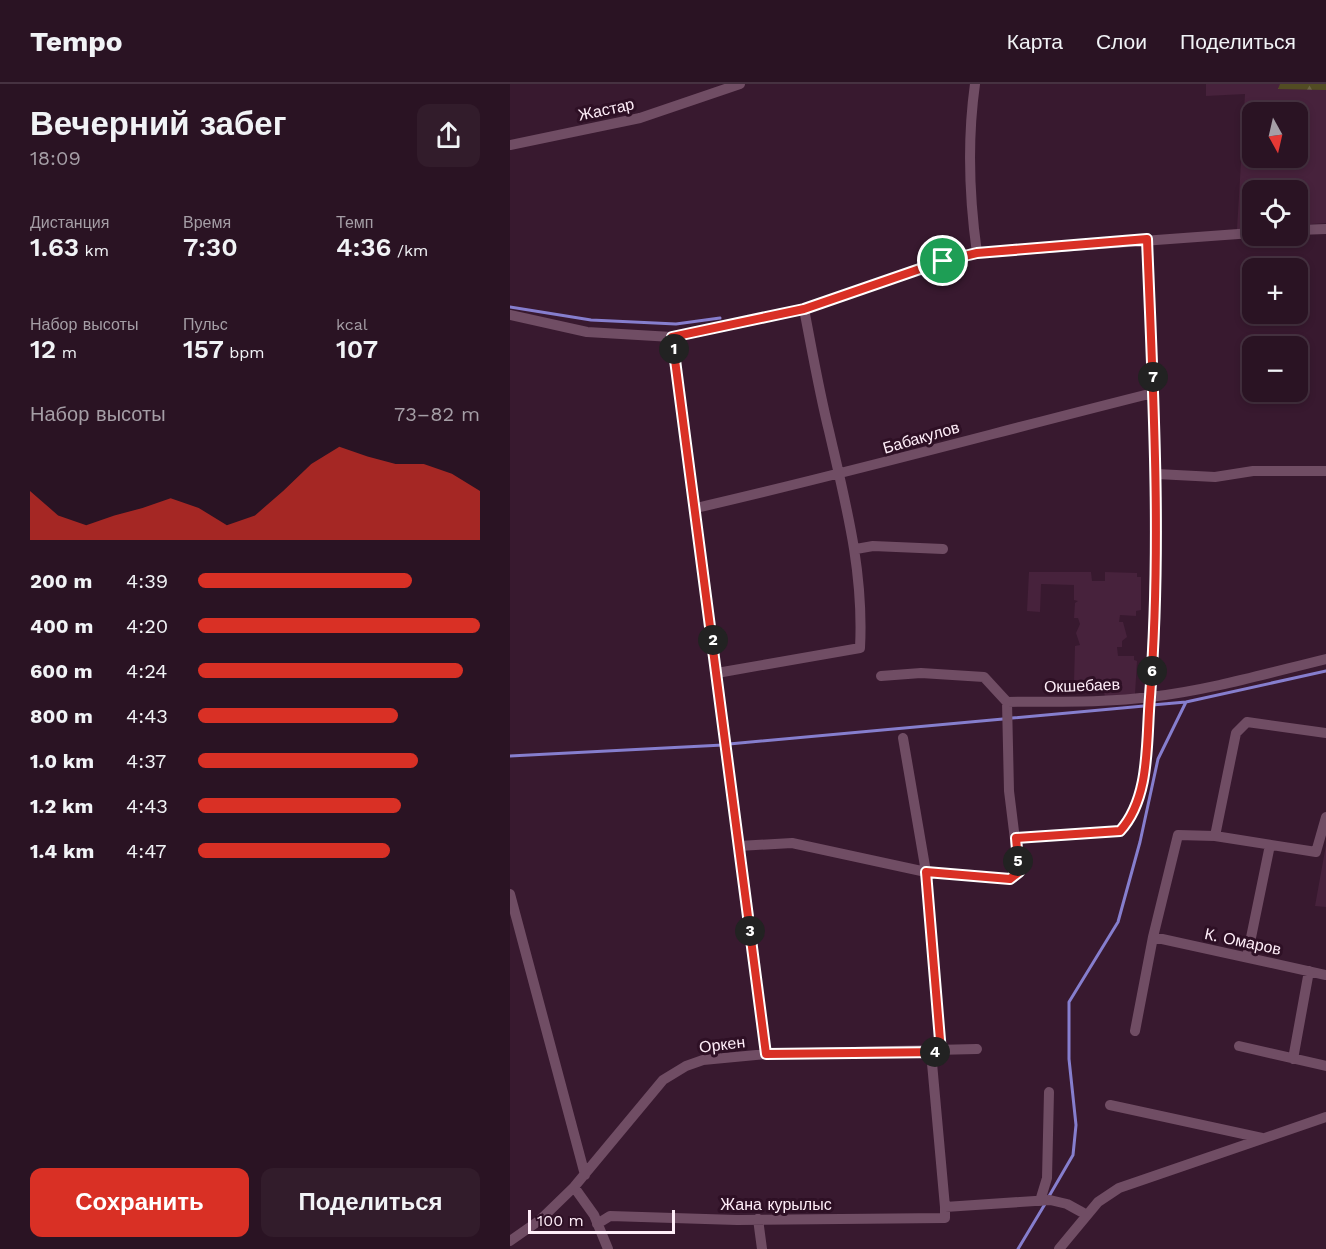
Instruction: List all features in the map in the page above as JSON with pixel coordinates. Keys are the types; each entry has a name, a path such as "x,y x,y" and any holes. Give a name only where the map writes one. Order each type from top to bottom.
{"street":[{"name":"Жастар","path":"510,145 640,118 740,84"},
{"path":"975,84 969,124 969,177 977,253"},
{"path":"1308,230 1326,230"},
{"path":"510,315 587,332 672,337 804,309 943,261 977,253 1242,234"},
{"path":"1016,838 1120,831 1132,818 1145,766 1154,646 1157,474 1147,239"},
{"path":"717,673 860,648 862,614 856,549 804,309"},
{"path":"672,337 766,1054"},
{"name":"Бабакулов","path":"696,508 839,476 955,443 1153,393"},
{"path":"1157,474 1215,477 1253,471 1326,471"},
{"path":"856,549 873,546 943,549"},
{"name":"Окшебаев","path":"1007,702 1149,697 1212,687 1326,658"},
{"path":"739,846 792,843 926,872 1010,879 1019,872 1009,791 1007,702 984,677 921,673 881,676"},
{"path":"1215,836 1236,733 1247,722 1326,733"},
{"path":"903,738 926,872 945,1207"},
{"path":"1135,1031 1153,937 1178,835 1215,836 1316,852 1326,818"},
{"path":"1246,957 1270,845"},
{"path":"510,894 514,928 585,1175"},
{"name":"К. Омаров","path":"1153,937 1326,975"},
{"path":"1293,1059 1309,971"},
{"path":"1239,1047 1326,1066"},
{"name":"Оркен","path":"510,1241 540,1220 574,1187 663,1080 686,1066 703,1060 766,1054 936,1052 977,1049"},
{"path":"1040,1201 1047,1178 1049,1092"},
{"path":"1110,1105 1263,1138"},
{"path":"1059,1249 1098,1202 1119,1188 1326,1117"},
{"path":"574,1187 597,1224 608,1249"},
{"name":"Жана курылыс","path":"597,1224 610,1216 758,1220 945,1218 945,1207 1040,1201 1067,1204 1087,1215"},
{"path":"758,1220 762,1249"}],"shaded area":[{"path":"1206,84 1326,84 1326,223 1308,224 1308,180 1242,180 1242,230 1237,230 1242,145 1242,168 1308,168 1308,102 1245,102 1245,94 1206,96"},
{"path":"1029,572 1091,572 1092,581 1105,581 1105,572 1137,573 1137,577 1141,577 1141,610 1136,611 1136,616 1120,615 1119,622 1123,622 1127,637 1122,641 1122,647 1117,647 1118,656 1134,656 1134,660 1137,661 1135,694 1105,701 1104,687 1078,691 1078,683 1074,682 1075,646 1080,645 1076,633 1080,624 1078,618 1074,618 1075,603 1078,601 1074,600 1074,585 1041,584 1040,612 1027,611"},
{"path":"1326,845 1326,907 1315,906"}],"green space":[{"path":"1280,84 1326,84 1326,90 1278,89"}],"waterway":[{"path":"510,307 591,320 676,324 720,318"},
{"path":"1152,705 1186,702 1326,671"},
{"path":"1048,1198 1073,1155 1076,1125 1069,1059 1069,1002 1118,922 1140,842 1158,759 1186,702"},
{"path":"1012,718 1144,706"},
{"path":"729,744 1003,719"},
{"path":"510,756 723,745"},
{"path":"1018,1249 1045,1204"}],"route":[{"path":"1147,239 1157,474 1154,646 1145,766 1132,818 1120,831 1016,838 1019,872 1010,879 926,872 941,1052 766,1054 672,337 804,309 943,261 977,253 1147,239"}]}
